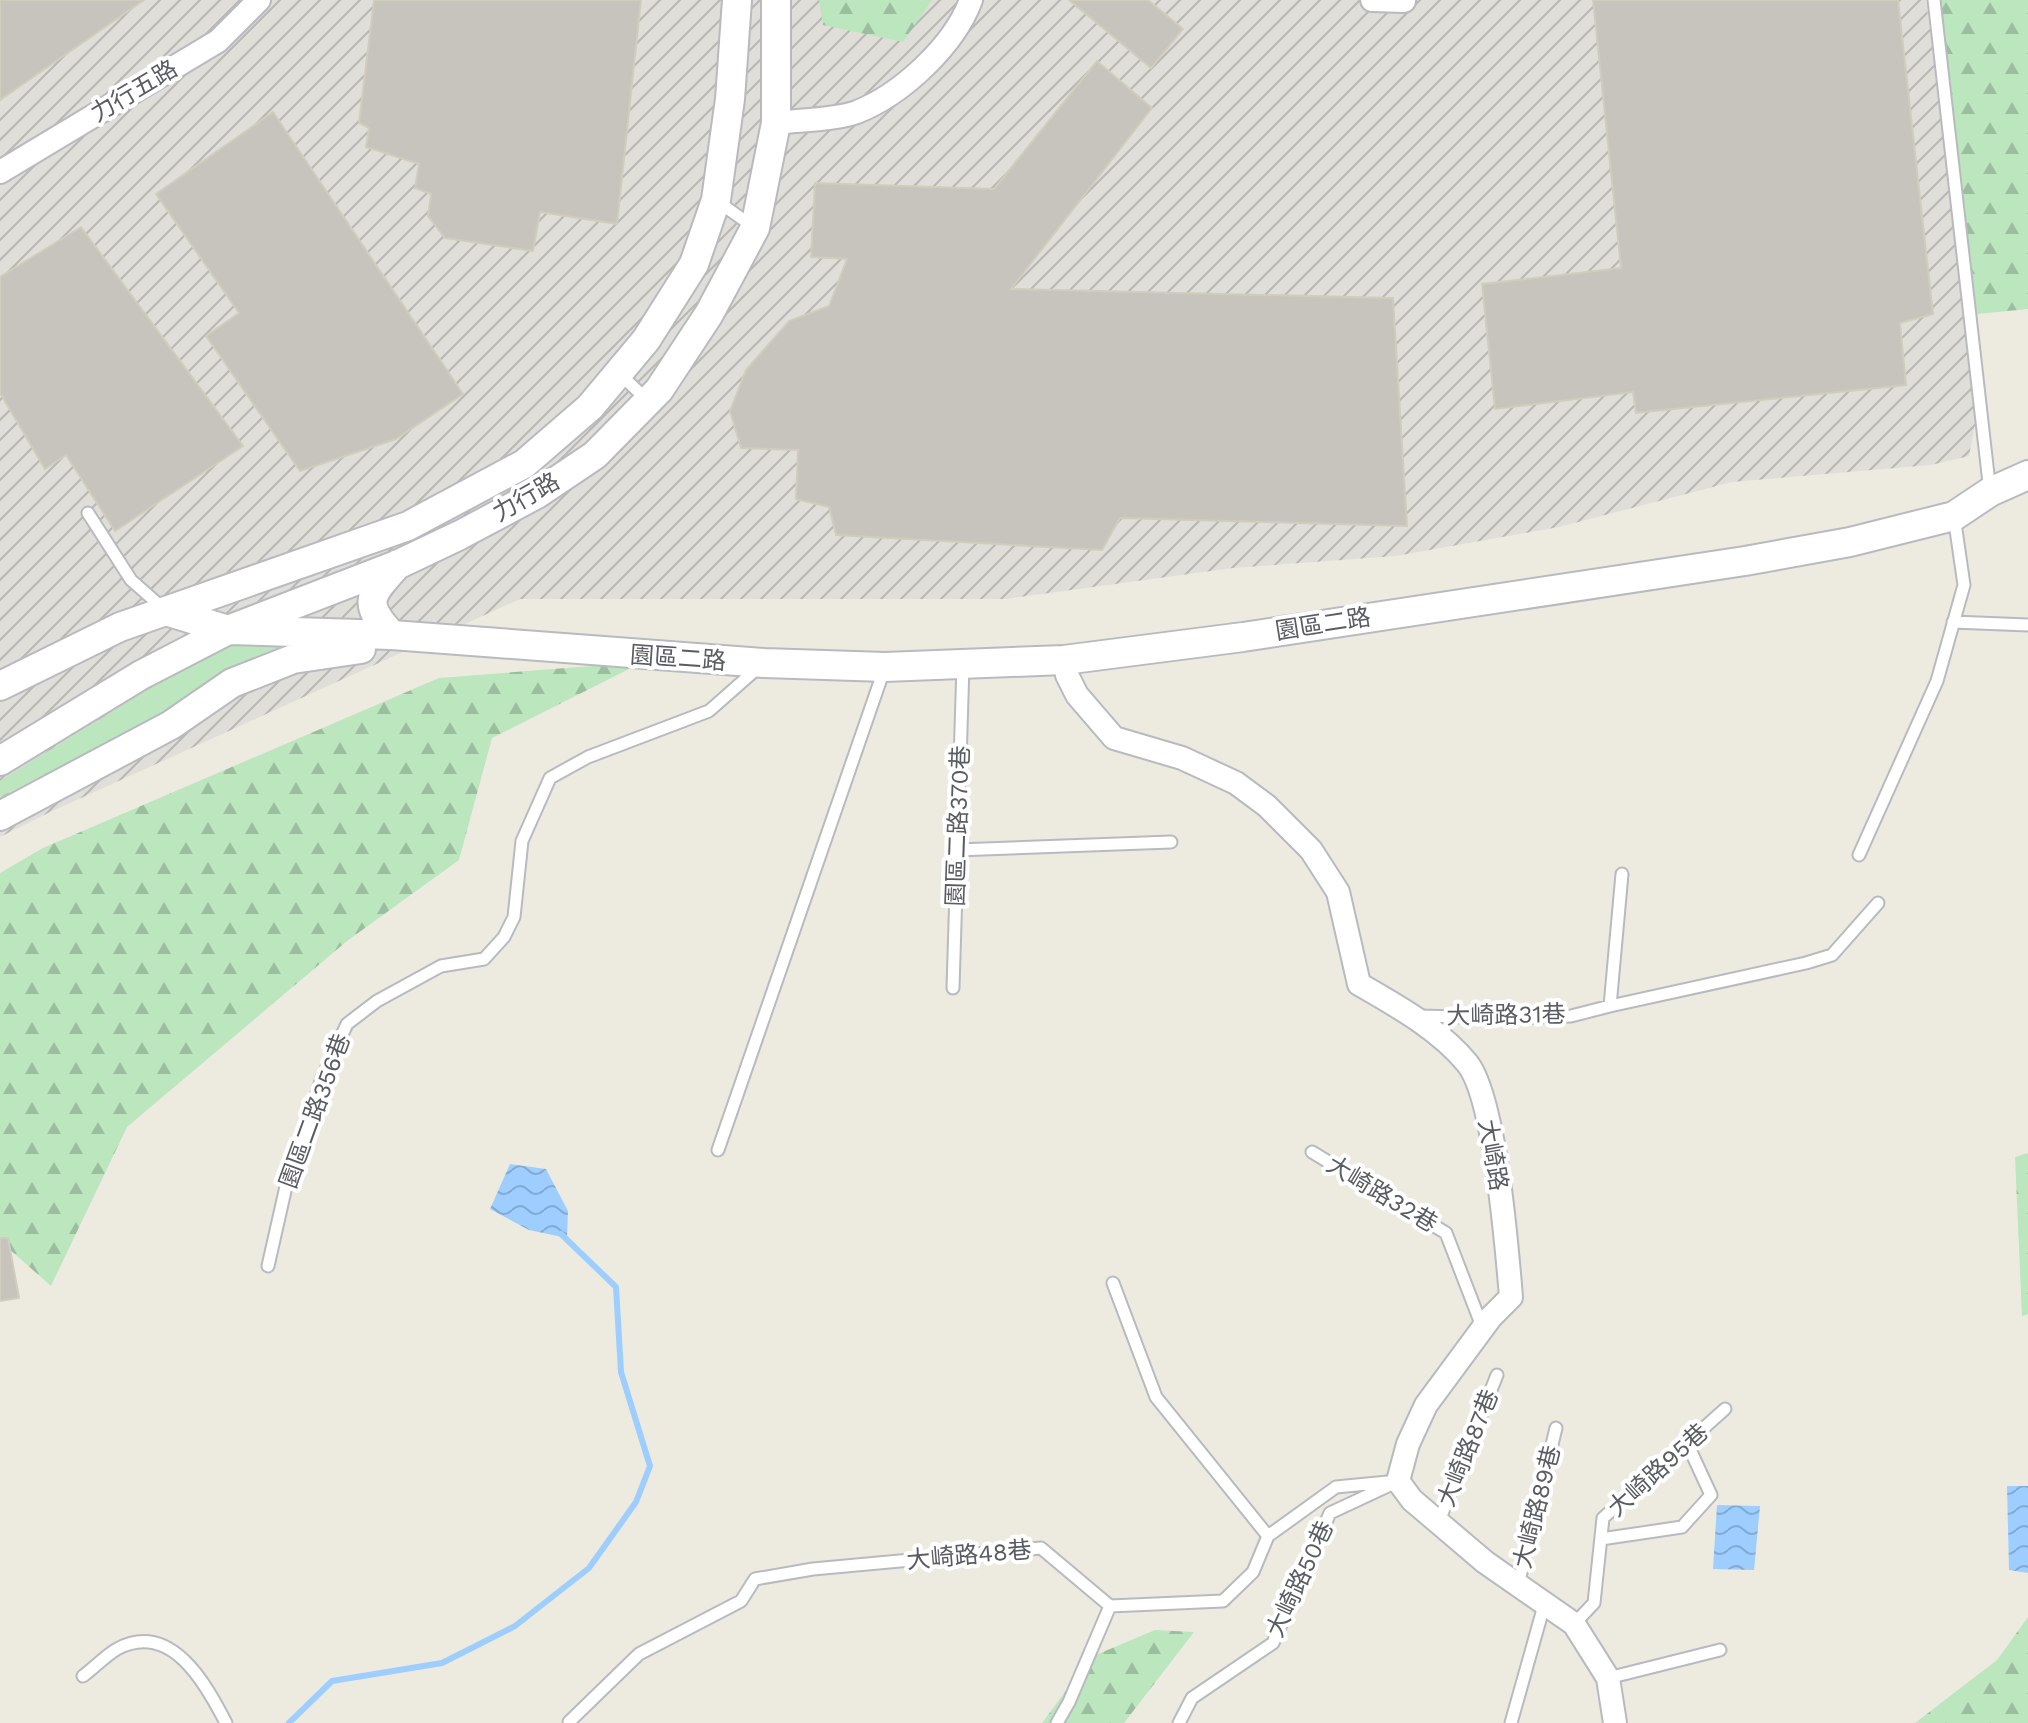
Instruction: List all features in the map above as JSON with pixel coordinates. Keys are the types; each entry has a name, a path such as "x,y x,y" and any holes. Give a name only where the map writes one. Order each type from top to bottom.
{"street":[{"name":"力行五路","path":"0,172 218,41 259,0"},
{"name":"力行路","path":"0,686 120,627 408,526 524,464 590,407 646,340 694,264 716,200 730,99 737,0"},
{"name":"力行路","path":"0,761 141,675 228,630 399,564 537,494 595,455 659,390 709,314 755,228 776,123 776,0"},
{"path":"776,123 854,113 889,96 923,70 966,12 971,0"},
{"path":"1372,0 1404,1"},
{"name":"園區二路","path":"0,816 171,725 232,683 293,659 407,644 885,667 1064,660 1243,637 1745,561 1850,542 1954,516 1990,492 2028,475"},
{"path":"392,635 375,618 371,605 382,582 399,564"},
{"name":"園區二路","path":"166,611 228,630 392,635 601,653"},
{"name":"大崎路","path":"1064,660 1067,675 1077,695 1114,738 1182,758 1236,783 1267,806 1311,850 1338,892 1359,984 1412,1016 1469,1065 1482,1095 1504,1225 1511,1297 1483,1329 1420,1415 1398,1481"},
{"path":"1398,1481 1412,1500 1485,1562 1574,1624 1608,1678 1615,1723"}],"lane":[{"path":"1934,0 1990,492"},
{"path":"716,200 755,228"},
{"path":"619,372 648,401"},
{"path":"88,513 131,580 166,611"},
{"path":"1859,855 1937,681 1964,585 1954,516"},
{"path":"1953,622 2028,625"},
{"name":"園區二路356巷","path":"268,1266 287,1182 322,1078 347,1024 377,1001 441,966 484,959 504,937 514,917 522,841 550,778 588,757 709,711 764,663"},
{"name":"園區二路370巷","path":"953,988 963,664"},
{"path":"718,1150 885,667"},
{"path":"957,850 1171,842"},
{"path":"1610,1006 1622,874"},
{"name":"大崎路31巷","path":"1412,1016 1571,1016 1806,963 1832,955 1878,903"},
{"name":"大崎路32巷","path":"1312,1152 1446,1233 1483,1329"},
{"path":"1113,1283 1156,1397 1268,1536"},
{"name":"大崎路87巷","path":"1439,1521 1497,1375"},
{"name":"大崎路95巷","path":"1574,1624 1594,1603 1603,1518 1725,1409"},
{"name":"大崎路89巷","path":"1518,1586 1556,1428"},
{"path":"1601,1539 1682,1527 1711,1495 1687,1443"},
{"path":"1057,1723 1110,1606 1223,1601 1253,1572 1268,1536 1336,1487 1398,1481"},
{"name":"大崎路50巷","path":"1179,1723 1192,1698 1273,1643 1330,1513 1398,1481"},
{"name":"大崎路48巷","path":"569,1722 639,1654 741,1601 755,1579 813,1569 1041,1548 1110,1606"},
{"path":"1511,1723 1545,1602"},
{"path":"83,1676 117,1649 139,1641 156,1642 187,1663 211,1694 226,1723"},
{"path":"1608,1678 1720,1650"}],"shaded area":[{"path":"0,0 1926,0 1964,289 1976,420 1969,456 1931,465 1732,482 1559,527 1396,556 1233,568 1005,599 520,599 0,837"}],"green space":[{"path":"819,0 932,0 903,42 823,25"},
{"path":"1941,0 2028,0 2028,309 1977,314"},
{"path":"228,640 306,641 0,797 0,781"},
{"path":"643,662 492,738 459,860 347,941 127,1127 51,1286 0,1241 0,873 43,848 439,678"},
{"path":"2028,1153 2028,1314 2022,1316 2015,1157"},
{"path":"2028,1617 2028,1723 1915,1723 1997,1660"},
{"path":"1155,1630 1194,1632 1124,1723 1042,1723 1091,1657"}],"water":[{"path":"510,1164 546,1169 568,1211 567,1238 529,1230 490,1209"},
{"path":"2007,1486 2028,1486 2028,1573 2009,1570"},
{"path":"1717,1505 1760,1506 1754,1570 1713,1569"}],"building":[{"path":"0,0 144,0 0,100"},
{"path":"374,0 641,0 617,224 540,212 533,251 445,238 428,216 431,194 415,188 419,164 366,147 369,128 359,123"},
{"path":"1069,0 1148,0 1183,29 1151,68"},
{"path":"1593,0 1898,0 1933,314 1900,323 1906,385 1636,413 1633,392 1495,409 1482,284 1621,268"},
{"path":"1097,61 1152,108 1011,289 1393,298 1407,526 1120,518 1102,550 836,535 829,507 796,499 798,450 741,448 730,411 746,370 789,321 829,306 847,259 811,257 815,183 994,189"},
{"path":"273,112 463,394 396,439 300,471 206,336 239,313 156,194"},
{"path":"81,227 243,446 115,531 66,455 45,469 0,393 0,277"},
{"path":"0,1238 8,1238 19,1298 0,1301"}],"waterway":[{"path":"289,1723 332,1681 442,1663 515,1626 589,1568 636,1502 650,1466 621,1372 616,1287 561,1234"}]}
